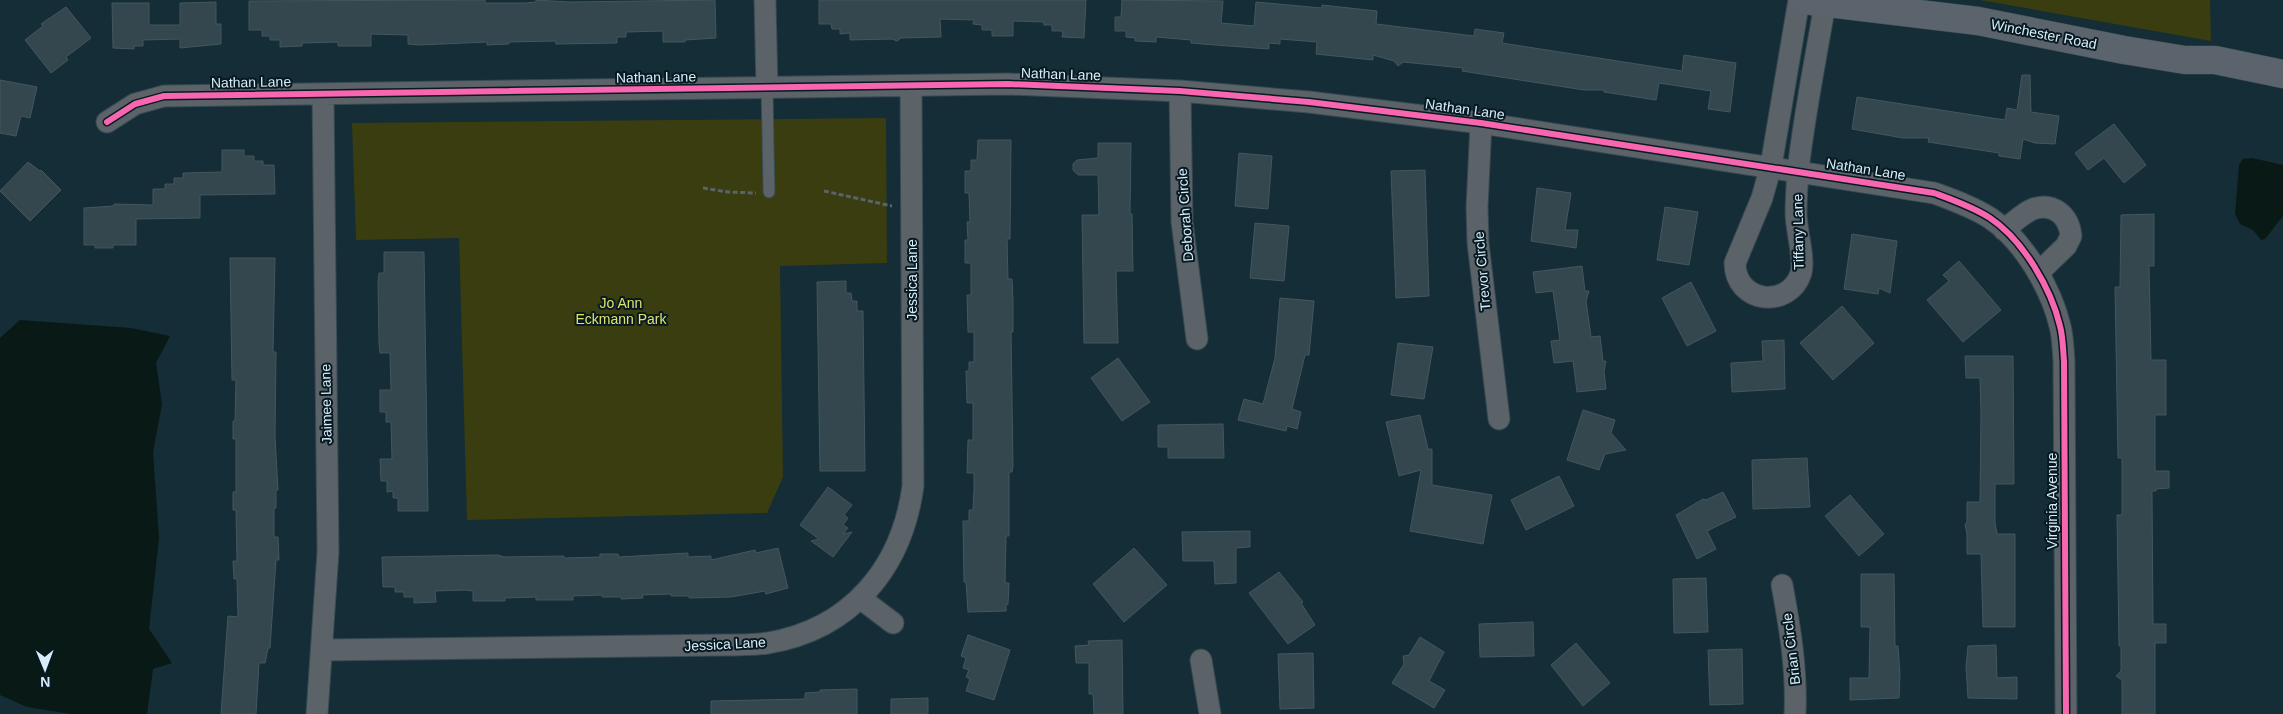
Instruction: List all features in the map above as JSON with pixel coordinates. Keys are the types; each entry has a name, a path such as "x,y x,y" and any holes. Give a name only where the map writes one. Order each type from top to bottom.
{"main road":[{"name":"Winchester Road","path":"1809,1 1978,21 2124,50 2185,60 2215,60 2283,74"}],"street":[{"path":"765,0 767,88"},
{"name":"Tiffany Lane","path":"1809,1 1796,213 1802,271 1797,284 1786,294 1771,297 1757,295 1745,290 1739,282 1735,273 1735,263 1762,198 1809,1"},
{"name":"Nathan Lane","path":"107,122 134,104 164,96 1008,84 1180,91 1309,102 1481,123 1771,166 1934,193 1957,201 1990,218 2004,230 2038,272"},
{"name":"Jessica Lane","path":"322,650 767,643 820,626 845,611 860,598 876,582 903,534 914,486 911,86"},
{"name":"Deborah Circle","path":"1180,91 1182,222 1197,339"},
{"name":"Jaimee Lane","path":"317,714 328,552 323,94"},
{"name":"Trevor Circle","path":"1481,123 1477,207 1478,243 1499,419"},
{"path":"2004,230 2032,209 2048,207 2061,213 2066,219 2071,236 2066,246 2038,272"},
{"name":"Virginia Avenue","path":"2038,272 2048,291 2061,327 2064,361 2066,714"},
{"name":"Brian Circle","path":"1782,585 1791,634 1796,690 1795,714"},
{"path":"860,598 893,623"},
{"path":"1201,660 1210,714"}],"lane":[{"path":"767,88 769,192"}],"path":[{"path":"704,188 728,192 769,192"},
{"path":"824,191 891,206 912,208"}],"green space":[{"path":"1980,0 2210,0 2211,41"},
{"name":"Jo Ann Eckmann Park","path":"886,118 887,263 780,266 783,477 767,513 467,520 459,238 356,240 352,123"}],"shaded area":[{"path":"2252,158 2283,165 2283,216 2265,239 2261,240 2253,230 2240,224 2235,214 2239,165 2243,159"},
{"path":"20,320 131,328 170,336 156,363 162,404 153,452 159,538 149,629 172,663 153,669 147,714 71,714 27,707 0,695 0,338"}],"building":[{"path":"485,0 485,3 525,3 536,2 536,0 569,2 715,0 716,38 685,40 685,42 663,42 663,31 626,32 626,37 617,37 617,43 556,44 555,41 509,42 509,44 487,45 487,42 419,45 408,44 408,35 371,34 371,46 338,46 338,42 302,43 302,46 280,47 280,40 270,40 270,36 262,36 262,30 249,30 249,1"},
{"path":"819,0 1086,0 1084,38 1062,37 1063,31 1052,31 1052,25 1044,25 1044,22 1013,21 1013,36 992,36 992,30 982,30 982,25 973,24 974,20 940,19 941,37 901,38 897,41 892,39 850,40 850,33 840,34 840,29 832,29 831,24 819,24"},
{"path":"1122,0 1223,1 1221,23 1254,26 1256,2 1322,8 1322,5 1377,11 1376,24 1474,36 1475,29 1504,33 1502,43 1682,71 1684,55 1736,63 1730,112 1708,109 1711,91 1659,83 1656,100 1604,92 1604,90 1584,90 1462,71 1463,68 1403,62 1398,66 1394,61 1373,55 1373,60 1316,54 1317,42 1280,39 1280,44 1269,43 1269,49 1191,43 1191,40 1156,37 1156,42 1135,41 1135,38 1126,37 1126,31 1115,31 1115,17 1121,17"},
{"path":"216,2 216,24 221,24 221,44 180,48 180,39 143,40 143,46 134,46 134,49 113,48 112,3 149,3 149,25 180,25 180,3"},
{"path":"66,7 91,38 66,57 68,60 51,73 25,40 43,26 41,24"},
{"path":"2022,75 2030,75 2031,112 2059,116 2055,144 2035,143 2023,139 2020,159 1999,156 1999,153 1928,142 1929,138 1903,138 1852,129 1857,97 2005,120 2007,108 2017,110"},
{"path":"0,80 37,87 30,118 21,116 16,136 0,133"},
{"path":"2114,124 2146,165 2124,183 2104,158 2088,170 2075,153"},
{"path":"978,140 1011,140 1010,239 1007,239 1008,279 1012,279 1013,300 1013,332 1011,332 1013,466 1012,472 1009,472 1009,536 1006,536 1005,583 1009,583 1006,611 968,612 966,582 964,582 963,521 969,521 969,510 973,510 974,473 967,473 968,440 973,440 973,403 967,403 966,371 969,371 969,362 974,362 974,332 968,332 967,295 971,295 971,263 965,263 965,240 968,240 967,222 970,222 969,193 965,193 965,171 971,171 971,160 977,160"},
{"path":"1098,143 1131,143 1130,214 1132,214 1133,271 1116,271 1118,343 1084,343 1082,215 1099,215 1098,175 1078,175 1073,170 1073,164 1077,160 1098,158"},
{"path":"222,150 244,150 244,156 254,156 254,161 263,161 263,165 274,165 275,194 200,195 200,218 136,219 136,245 113,245 113,248 95,248 95,245 84,245 84,208 114,206 114,204 153,205 153,189 165,189 165,184 174,184 174,178 183,178 183,173 222,172"},
{"path":"1239,153 1272,156 1268,209 1235,206"},
{"path":"28,162 41,170 61,190 30,221 0,191"},
{"path":"1425,170 1429,296 1396,298 1391,171"},
{"path":"1537,188 1571,193 1565,230 1578,230 1576,248 1531,241"},
{"path":"1665,207 1698,212 1689,265 1657,260"},
{"path":"2154,214 2154,266 2149,266 2151,360 2166,360 2166,415 2155,415 2155,471 2169,471 2169,488 2152,491 2153,624 2166,624 2166,643 2155,643 2155,714 2122,714 2122,680 2116,676 2121,671 2117,515 2122,515 2122,458 2118,458 2115,287 2120,287 2121,215"},
{"path":"1255,223 1289,226 1284,281 1250,278"},
{"path":"1852,234 1897,241 1890,293 1879,288 1878,294 1844,289"},
{"path":"384,252 424,252 428,511 398,511 398,498 393,498 393,491 387,492 387,481 381,481 380,459 392,459 391,422 386,422 386,412 380,412 380,390 391,390 390,353 380,353 379,343 378,283 379,273 384,273"},
{"path":"230,258 275,258 273,352 276,352 275,436 278,490 276,490 276,508 274,508 274,537 278,537 279,560 276,560 270,648 268,648 265,663 259,663 256,714 221,714 228,616 238,617 237,579 234,579 233,561 237,561 236,510 233,510 233,492 236,492 236,439 233,439 233,421 235,421 236,380 232,380"},
{"path":"1959,261 2001,310 1963,342 1927,300 1949,281 1943,275"},
{"path":"1582,266 1585,291 1589,291 1586,301 1591,337 1600,336 1603,361 1606,361 1604,371 1606,389 1577,392 1573,361 1554,363 1551,341 1560,340 1553,291 1536,293 1533,272"},
{"path":"846,281 846,293 851,293 852,301 857,301 857,311 863,311 865,471 820,471 817,282"},
{"path":"1691,282 1716,331 1687,346 1662,298"},
{"path":"1280,298 1314,301 1309,355 1305,355 1292,409 1301,412 1297,429 1287,426 1286,431 1238,420 1244,399 1263,404 1275,358"},
{"path":"1842,306 1874,343 1833,380 1800,343"},
{"path":"1784,340 1785,389 1732,392 1731,363 1763,361 1762,341"},
{"path":"1398,343 1433,347 1424,399 1391,395"},
{"path":"1965,356 2013,356 2014,484 1995,484 1995,522 1997,534 2015,534 2015,627 1983,627 1981,554 1967,554 1965,524 1967,522 1967,502 1980,502 1981,412 1980,378 1966,378"},
{"path":"1118,358 1150,402 1122,421 1091,378"},
{"path":"1583,410 1615,420 1611,433 1626,450 1605,454 1599,470 1567,460"},
{"path":"1420,415 1428,449 1432,449 1432,485 1492,495 1483,544 1410,531 1421,470 1399,476 1386,422"},
{"path":"1223,424 1224,458 1168,458 1168,447 1158,447 1158,425"},
{"path":"1807,458 1810,507 1753,509 1752,460"},
{"path":"1559,476 1574,506 1526,530 1511,500"},
{"path":"828,487 852,505 844,515 848,518 843,525 848,528 843,534 852,532 833,557 811,541 819,539 800,525"},
{"path":"1723,492 1736,517 1707,531 1716,549 1697,559 1676,515 1703,499 1706,500"},
{"path":"1850,495 1884,534 1859,556 1825,516"},
{"path":"1250,531 1250,547 1236,548 1236,583 1215,584 1214,561 1183,561 1182,532"},
{"path":"778,548 788,588 766,594 765,591 731,597 689,598 689,596 671,596 671,594 642,595 643,598 621,599 621,597 602,597 602,595 573,596 573,600 536,600 536,597 505,598 505,601 473,601 473,591 465,590 435,591 436,602 414,603 414,597 404,597 404,592 395,592 395,587 383,587 382,557 498,555 504,557 564,556 564,558 600,557 600,554 618,554 619,557 688,553 688,557 711,556 711,560 755,550 756,553"},
{"path":"1134,548 1167,585 1124,622 1093,584"},
{"path":"1279,572 1303,602 1301,603 1315,625 1288,644 1249,593"},
{"path":"1861,574 1894,574 1895,646 1898,646 1900,674 1899,698 1850,700 1850,678 1869,678 1870,627 1861,627"},
{"path":"1706,578 1708,632 1674,633 1673,579"},
{"path":"1533,622 1534,656 1480,657 1479,624"},
{"path":"968,635 1010,650 994,700 966,691 970,679 966,677 969,670 963,668 966,658 961,656"},
{"path":"1420,637 1444,652 1429,681 1445,690 1434,708 1392,683 1404,664 1403,656 1409,655"},
{"path":"1122,640 1123,714 1094,714 1093,694 1089,694 1089,663 1076,663 1075,646 1089,645 1088,641"},
{"path":"1576,643 1610,683 1583,706 1551,665"},
{"path":"1996,645 1997,678 2017,677 2017,699 1968,698 1966,667 1968,646"},
{"path":"1742,649 1743,704 1710,705 1708,650"},
{"path":"1313,653 1314,708 1280,709 1278,654"},
{"path":"857,689 857,714 711,714 711,701 805,699 805,693 820,692 820,690"},
{"path":"928,698 928,714 891,714 891,699"}],"cycle path":[{"path":"107,122 135,104 164,96 1008,84 1180,91 1309,102 1481,123 1934,193 1963,204 1990,218 2014,239 2043,281 2056,311 2060,326 2064,361 2066,714"}]}
